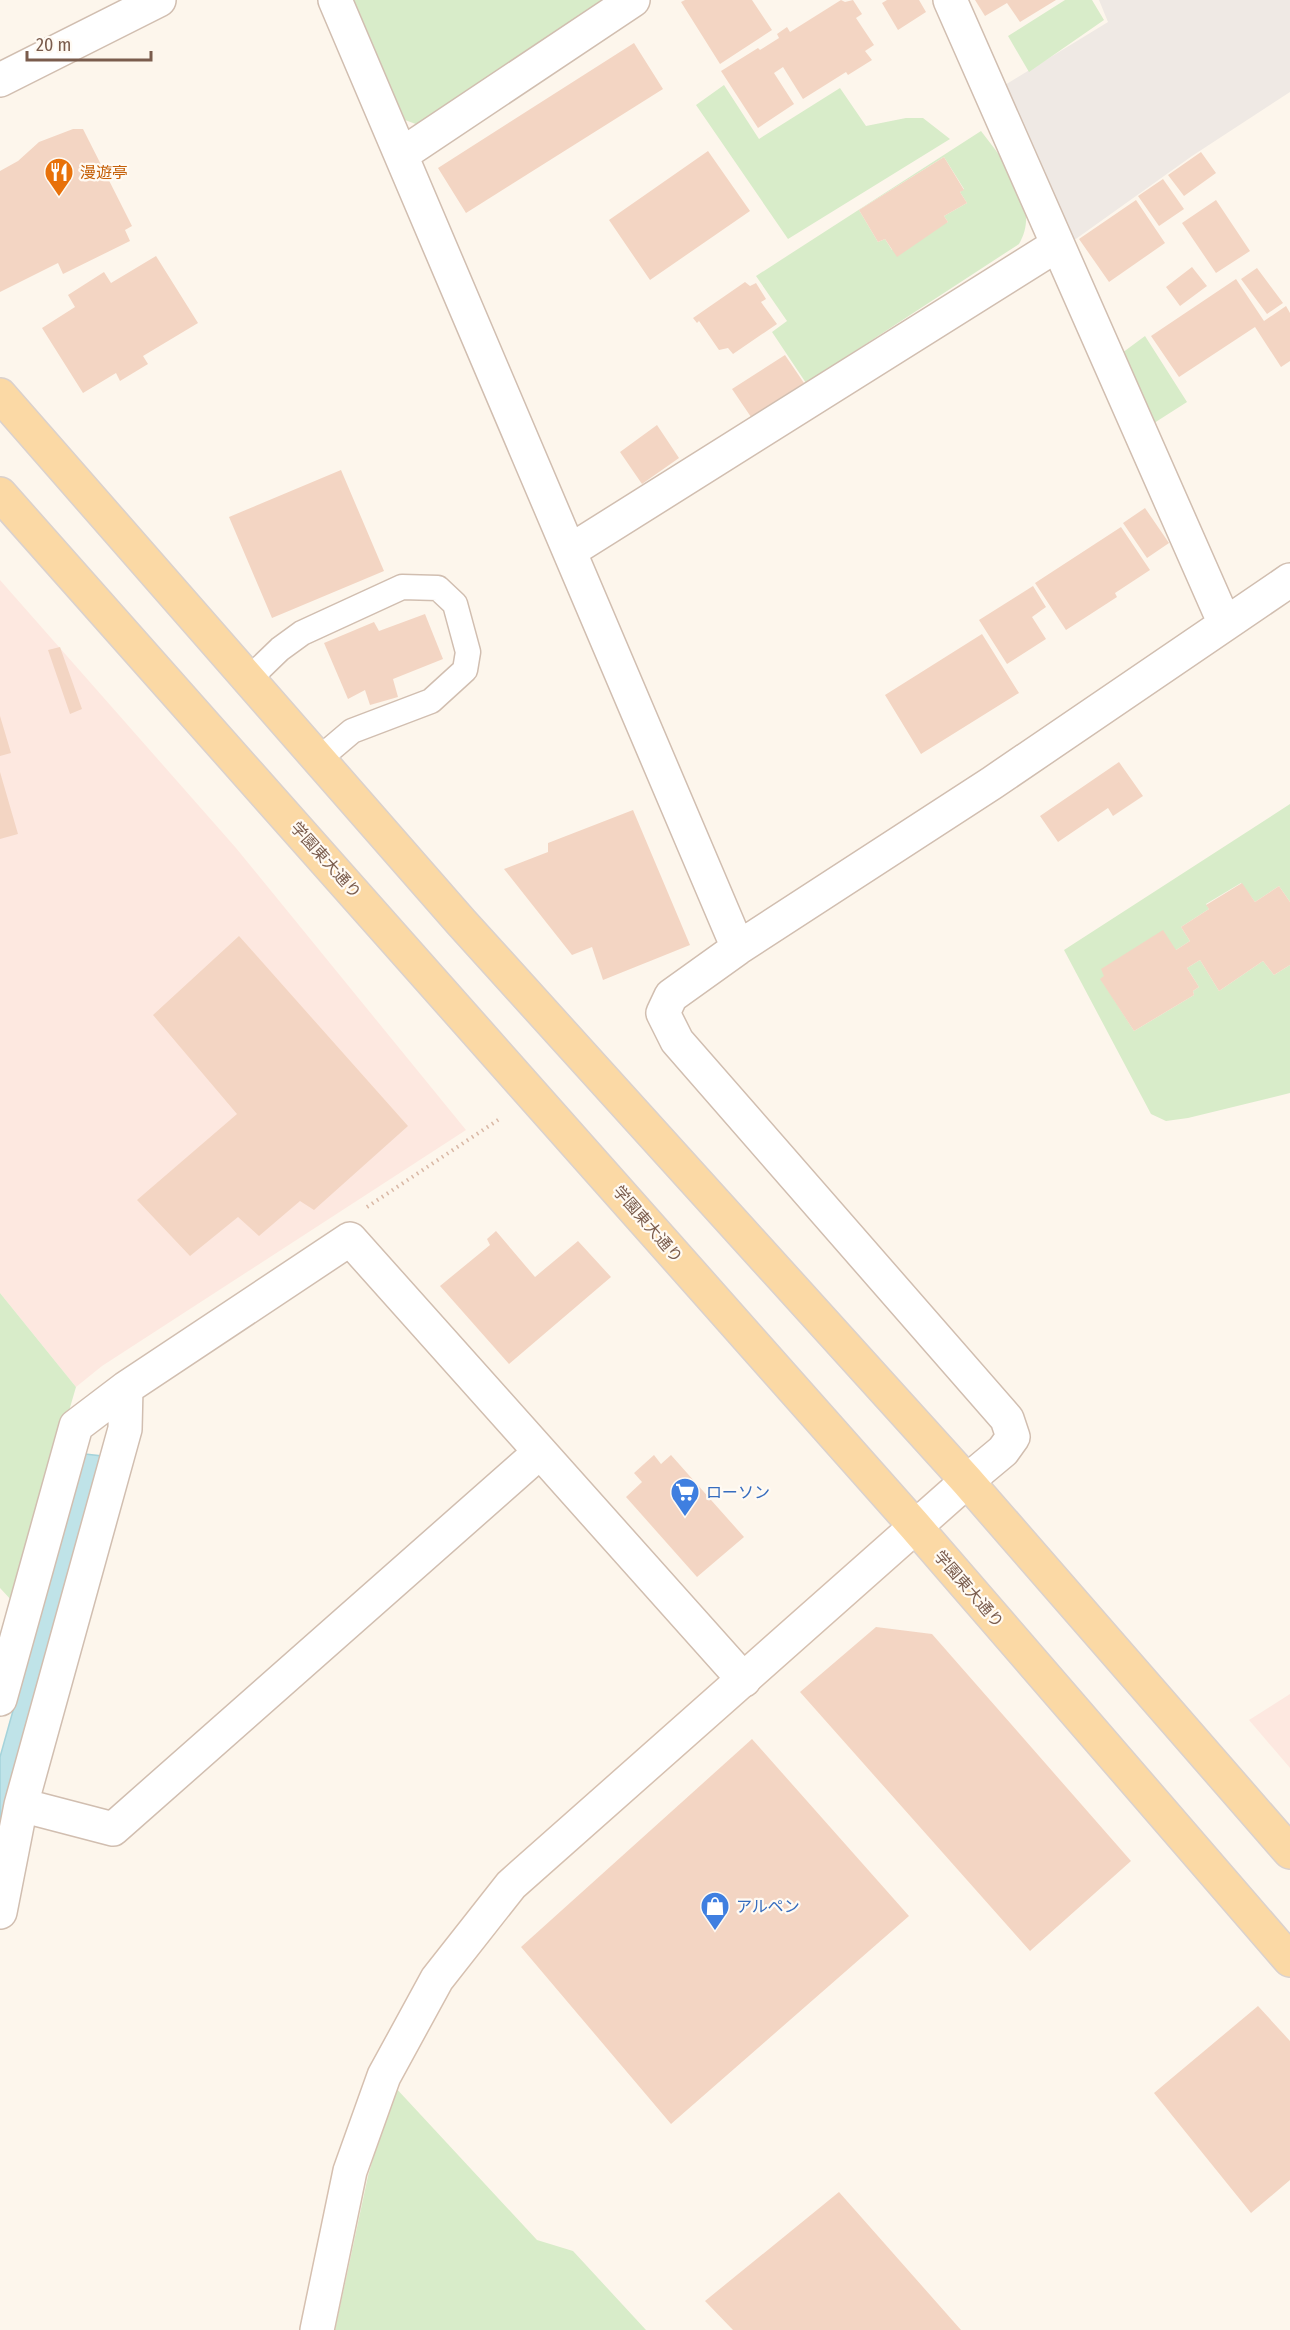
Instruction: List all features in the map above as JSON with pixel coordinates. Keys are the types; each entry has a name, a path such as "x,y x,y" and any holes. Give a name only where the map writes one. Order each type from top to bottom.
{"main road":[{"path":"0,395 477,939 967,1481 1290,1852"},
{"name":"学園東大通り","path":"0,494 914,1525 1290,1960"}],"street":[{"path":"0,80 159,0"},
{"path":"335,0 738,948"},
{"path":"402,155 633,0"},
{"path":"950,0 1225,624"},
{"path":"570,551 1057,245"},
{"path":"317,2330 350,2171 384,2076 437,1979 511,1885 744,1680 914,1525 1003,1451 1012,1437 1007,1419 677,1041 663,1013 671,996 738,948 992,783 1290,580"},
{"path":"0,1699 76,1426 126,1388 350,1239 744,1680"},
{"path":"0,1912 21,1805 125,1429 126,1388"},
{"path":"21,1805 113,1829 540,1452"}],"lane":[{"path":"249,679 280,649 302,633 402,587 438,588 455,604 468,652 465,670 431,702 352,731 319,759"}],"path":[{"path":"350,1239 348,1220 534,1096"}],"shaded area":[{"path":"1099,0 1290,0 1290,92 1192,156 1073,241 1000,88 1108,22"},
{"path":"0,580 236,848 466,1130 102,1366 76,1387 0,1293"},
{"path":"1290,1694 1290,1768 1249,1720"}],"green space":[{"path":"354,0 604,0 421,126 405,120"},
{"path":"1065,0 1092,0 1104,20 1029,72 1008,36"},
{"path":"724,85 759,139 840,88 866,126 906,118 923,118 950,139 788,239 696,105"},
{"path":"981,131 1009,170 1023,199 1026,215 1025,229 1019,244 806,383 772,332 787,321 756,276","holes":["944,157 964,189 960,192 967,203 944,216 948,222 919,232 892,250 885,239 878,242 859,210"]},
{"path":"1145,336 1187,402 1151,425 1122,353"},
{"path":"1290,804 1290,902 1279,886 1255,902 1241,883 1206,904 1209,909 1181,927 1190,941 1176,950 1101,979 1134,1031 1194,995 1193,991 1199,987 1187,968 1200,960 1219,991 1263,961 1274,975 1290,965 1290,1093 1188,1118 1166,1121 1151,1114 1064,950"},
{"path":"0,1293 76,1387 13,1602 0,1588"},
{"path":"394,2086 537,2240 573,2251 646,2330 335,2330 368,2176"}],"water":[{"path":"85,1454 102,1456 0,1849 0,1757"}],"building":[{"path":"685,0 752,0 772,30 720,64 681,2"},
{"path":"841,0 845,2 853,0 862,14 856,18 874,45 865,51 872,60 848,75 846,72 803,99 783,67 774,73 794,104 758,128 721,71 779,38 777,34 787,27 790,32"},
{"path":"887,0 919,0 926,12 898,30 882,3"},
{"path":"975,0 1056,0 1020,22 1007,3 985,16"},
{"path":"634,43 663,89 466,213 438,168"},
{"name":"漫遊亭","path":"73,129 83,129 132,226 125,230 130,241 63,274 58,263 0,292 0,171 18,161 39,142"},
{"path":"708,151 750,211 650,280 609,220"},
{"path":"1201,152 1216,173 1184,196 1168,175"},
{"path":"944,157 964,190 960,192 967,203 944,216 948,222 897,257 885,239 878,242 859,210"},
{"path":"1163,179 1184,209 1159,226 1138,196"},
{"path":"1136,200 1165,243 1109,282 1079,239"},
{"path":"1216,200 1250,251 1216,273 1182,223"},
{"path":"156,256 198,323 143,356 148,364 120,381 116,373 83,393 42,328 75,307 68,295 104,272 111,283"},
{"path":"1192,267 1207,286 1180,306 1166,287"},
{"path":"1257,268 1283,303 1267,314 1241,279"},
{"path":"1236,279 1264,321 1286,306 1290,313 1290,361 1281,367 1255,327 1179,377 1151,336"},
{"path":"745,282 750,286 756,283 766,299 761,302 777,324 733,354 728,348 719,350 699,321 697,323 693,318"},
{"path":"785,355 804,383 751,417 732,389"},
{"path":"657,425 679,458 642,484 620,452"},
{"path":"341,470 384,571 272,618 229,517"},
{"path":"1145,508 1169,543 1147,558 1123,523"},
{"path":"1121,527 1150,570 1115,593 1117,597 1066,630 1035,583"},
{"path":"1033,586 1046,607 1032,617 1046,639 1007,664 979,620"},
{"path":"425,614 443,659 393,679 398,697 370,705 365,690 348,699 324,643 374,622 379,631"},
{"path":"982,634 1019,693 921,754 885,695"},
{"path":"60,647 82,709 70,714 48,650"},
{"path":"0,716 11,753 0,756"},
{"path":"1119,762 1143,796 1113,816 1108,808 1058,842 1040,816"},
{"path":"0,772 18,834 0,839"},
{"path":"633,810 690,945 603,980 592,947 572,955 504,869 548,852 548,843"},
{"path":"1242,883 1255,902 1279,886 1290,902 1290,965 1274,975 1263,961 1219,991 1200,960 1187,968 1199,987 1193,991 1194,995 1134,1031 1100,979 1104,976 1101,969 1163,930 1176,950 1190,941 1181,927 1209,909 1206,905"},
{"path":"239,936 408,1126 314,1210 300,1201 259,1236 238,1217 190,1256 137,1200 237,1114 153,1015"},
{"path":"496,1231 535,1277 578,1241 611,1277 509,1364 440,1286 490,1245 487,1239"},
{"name":"ローソン","path":"654,1455 661,1464 671,1455 744,1537 697,1577 626,1497 642,1482 634,1473"},
{"path":"876,1627 932,1634 1131,1861 1030,1951 800,1692"},
{"name":"アルペン","path":"752,1739 909,1916 671,2124 521,1947"},
{"path":"1258,2006 1290,2041 1290,2180 1251,2213 1154,2093"},
{"path":"839,2192 961,2330 733,2330 705,2301"}],"place":[{"name":"漫遊亭","path":"59,198"},
{"name":"ローソン","path":"685,1518"},
{"name":"アルペン","path":"715,1932"}]}
